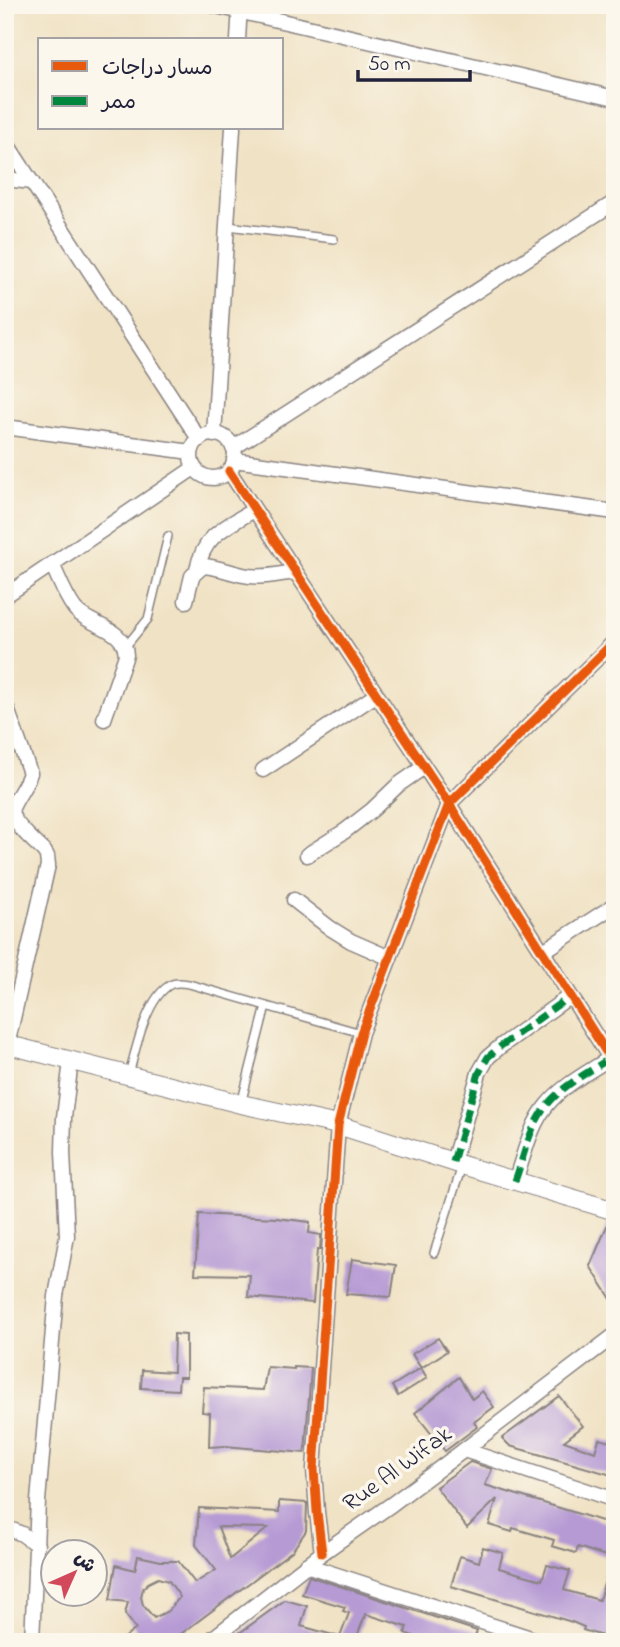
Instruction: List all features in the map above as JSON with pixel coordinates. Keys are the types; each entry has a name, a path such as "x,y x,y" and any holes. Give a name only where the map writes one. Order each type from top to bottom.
{"street":[{"path":"212,5 240,8 615,98"},
{"path":"238,38 240,8"},
{"path":"214,435 233,130"},
{"path":"5,141 199,439"},
{"path":"5,179 32,182"},
{"path":"515,1181 536,1121 548,1104 561,1092 612,1062 449,804 254,510 232,460 229,441 222,437 206,435 199,439 191,452 191,460 199,474 206,478 222,476 232,460 615,202"},
{"path":"5,427 191,452"},
{"path":"232,460 615,512"},
{"path":"5,596 194,468"},
{"path":"197,570 200,555 218,532 254,510"},
{"path":"52,564 76,611 117,634 126,646 126,655 104,719"},
{"path":"186,601 192,576 203,566 245,575 295,572"},
{"path":"322,1553 314,1469 338,1125 361,1032 449,804 615,641"},
{"path":"263,770 376,695"},
{"path":"5,703 30,773 11,815 44,851 48,865 6,1044 241,1104 338,1125 615,1211"},
{"path":"307,855 345,831 398,785 424,767"},
{"path":"293,900 351,941 390,958"},
{"path":"542,952 615,905"},
{"path":"457,1164 479,1073 488,1058 569,996"},
{"path":"32,1642 38,1501 56,1296 67,1236 63,1152 71,1061"},
{"name":"Rue Al Wifak","path":"208,1642 306,1565 392,1504 615,1335"},
{"path":"464,1450 615,1500"},
{"path":"5,1527 22,1534 37,1545"},
{"path":"306,1565 543,1642"}],"lane":[{"path":"227,226 334,239"},
{"path":"126,646 148,619 168,536"},
{"path":"129,1076 141,1031 156,999 175,983 189,984 361,1032"},
{"path":"241,1104 266,1006"},
{"path":"435,1253 457,1164"}],"building":[{"path":"199,1214 310,1222 309,1233 321,1235 320,1250 317,1250 313,1303 248,1297 250,1275 195,1274"},
{"path":"609,1221 615,1222 615,1305 590,1266"},
{"path":"352,1259 396,1265 391,1297 346,1294"},
{"path":"174,1334 186,1335 186,1377 179,1377 178,1390 141,1388 142,1370 173,1372"},
{"path":"438,1338 447,1351 421,1368 412,1354"},
{"path":"267,1367 311,1368 305,1453 209,1447 210,1413 202,1412 204,1387 263,1390"},
{"path":"421,1368 427,1378 398,1396 392,1386"},
{"path":"459,1377 472,1399 482,1391 494,1407 474,1422 477,1427 445,1451 415,1413"},
{"path":"559,1396 583,1426 564,1441 595,1452 599,1439 615,1443 615,1476 510,1446 502,1438"},
{"path":"470,1462 492,1469 485,1485 615,1525 615,1640 583,1630 584,1627 572,1622 451,1586 460,1556 479,1562 483,1547 503,1553 499,1568 542,1580 547,1565 570,1571 564,1590 599,1600 612,1558 578,1547 576,1553 552,1546 554,1540 513,1528 512,1532 489,1525 497,1499 467,1528 436,1487"},
{"path":"279,1501 307,1503 306,1531 292,1551 170,1642 119,1642 136,1629 125,1614 128,1602 110,1600 116,1565 135,1570 138,1556 161,1561 178,1561 195,1583 216,1570 196,1545 199,1508 279,1512","holes":["218,1527 268,1528 230,1559","158,1578 169,1581 180,1597 168,1611 154,1618 143,1605 141,1597 143,1588"]},
{"path":"309,1576 477,1631 473,1642 414,1642 416,1637 405,1633 407,1627 366,1614 355,1642 227,1642 285,1600 307,1606 301,1626 340,1637 349,1613 343,1611 345,1607 302,1594"}],"marked path":[{"path":"453,1162 479,1073 488,1057 570,996"},
{"path":"515,1181 532,1131 547,1105 568,1085 610,1058"}],"cycle path":[{"path":"229,471 449,804 615,1066"},
{"path":"322,1553 314,1469 338,1125 361,1033 449,804 615,641"}]}
